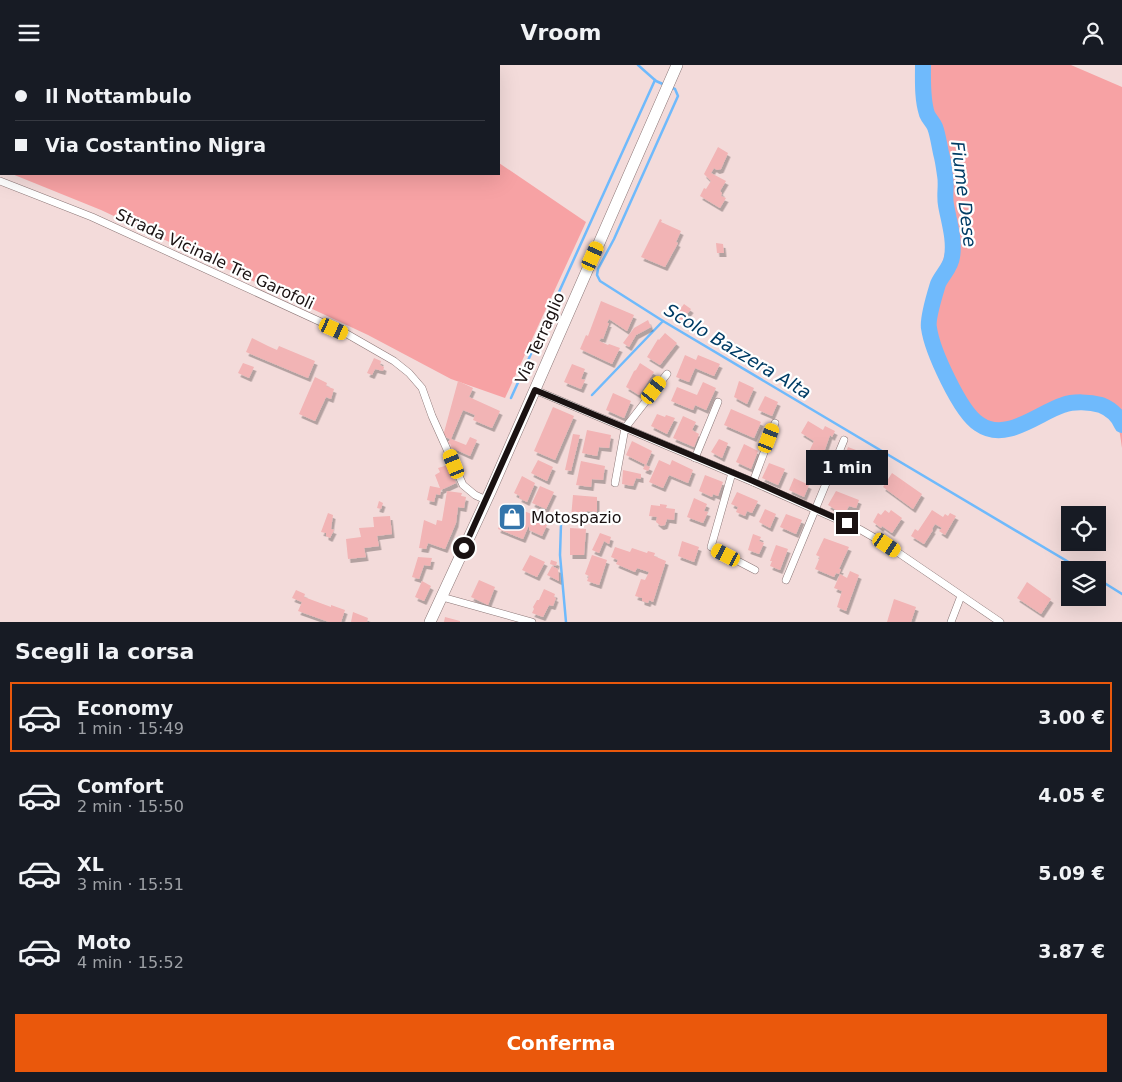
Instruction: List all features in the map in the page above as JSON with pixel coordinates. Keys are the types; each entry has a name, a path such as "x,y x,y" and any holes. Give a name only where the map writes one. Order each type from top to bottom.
{"main road":[{"name":"Via Terraglio","path":"430,622 535,390 677,65"}],"street":[{"name":"Strada Vicinale Tre Garofoli","path":"0,181 92,217 347,334 394,361 409,373 422,388 432,416 463,485 475,495 486,500"},
{"path":"614,483 625,428 666,374"},
{"path":"535,390 753,481 867,534 1000,622"},
{"path":"695,457 718,403"},
{"path":"753,481 775,423"},
{"path":"786,580 844,439"},
{"path":"732,473 711,547 755,570"},
{"path":"951,622 961,596"},
{"path":"442,597 532,622"}],"shaded area":[{"path":"929,65 1071,65 1122,87 1122,448 1119,428 1114,420 1104,413 1088,408 1053,415 1018,430 1001,433 985,432 969,422 962,414 942,382 927,346 923,326 927,304 943,262 946,238 937,157 929,122"},
{"path":"500,164 586,222 505,398 451,379 368,335 101,210 14,175 500,175"}],"building":[{"path":"718,147 728,153 721,169 717,170 714,168 711,173 726,181 720,191 722,193 721,196 726,198 720,208 700,196 704,188 706,189 711,181 704,174"},
{"path":"660,219 662,220 661,222 681,231 676,242 678,243 665,267 641,257"},
{"path":"716,243 723,244 724,253 717,253"},
{"path":"601,301 634,315 627,331 609,319 607,323 609,323 603,339 601,338 599,341 620,348 612,364 580,349 586,335 588,336"},
{"path":"684,304 691,309 682,321 675,316"},
{"path":"648,320 651,327 636,335 629,347 623,343 634,328"},
{"path":"665,333 677,343 660,365 647,357 658,339"},
{"path":"252,338 277,350 279,346 315,361 308,378 246,352"},
{"path":"685,355 696,360 698,355 720,364 714,376 695,368 689,382 676,377"},
{"path":"374,358 381,361 380,365 384,367 383,371 375,369 372,375 367,373"},
{"path":"243,363 254,367 249,378 238,373"},
{"path":"640,363 654,372 639,395 626,387"},
{"path":"572,364 585,369 581,379 585,380 581,389 564,382"},
{"path":"315,377 327,383 326,386 334,389 331,399 326,397 315,421 299,414"},
{"path":"458,381 473,388 469,397 500,411 492,428 473,420 475,415 463,410 451,439 466,445 470,437 477,440 470,456 450,447 451,445 448,443 450,439 443,436"},
{"path":"739,381 754,388 747,404 734,397"},
{"path":"703,382 716,388 706,410 695,405 693,410 671,401 677,387 697,395"},
{"path":"613,393 631,401 624,418 606,410"},
{"path":"765,396 778,402 772,416 758,410"},
{"path":"553,407 574,416 555,460 534,451"},
{"path":"731,409 761,422 754,438 724,425"},
{"path":"657,414 675,418 667,434 651,426"},
{"path":"683,416 696,422 692,430 699,434 694,447 673,438"},
{"path":"808,421 823,430 825,426 835,431 832,437 830,435 820,464 806,458 814,441 801,433"},
{"path":"587,430 611,435 609,448 599,447 597,456 582,453"},
{"path":"573,434 580,435 571,471 565,470"},
{"path":"719,439 728,443 722,458 711,452"},
{"path":"632,441 652,451 646,465 626,455"},
{"path":"744,444 758,451 751,469 736,462"},
{"path":"848,447 864,453 854,480 843,476 844,473 839,471"},
{"path":"867,456 874,458 871,466 864,464"},
{"path":"538,460 553,467 547,481 531,473"},
{"path":"659,460 670,465 672,460 693,470 688,483 669,475 663,488 649,482"},
{"path":"581,461 605,466 603,480 592,479 591,487 576,485"},
{"path":"769,463 785,469 778,485 762,478"},
{"path":"448,465 456,483 441,490 440,495 436,494 434,502 427,500 430,486 440,488 435,475 440,472 438,468"},
{"path":"645,465 650,467 648,471 643,469"},
{"path":"623,470 641,474 641,479 636,478 633,486 622,484"},
{"path":"892,473 922,494 913,509 883,487"},
{"path":"705,475 723,482 718,496 713,494 712,497 699,491"},
{"path":"522,476 535,483 527,502 514,493"},
{"path":"794,478 809,485 804,497 789,490"},
{"path":"540,486 554,492 546,509 532,503"},
{"path":"447,491 462,493 461,496 466,497 464,508 458,507 456,523 445,549 428,543 426,549 419,548 424,520 436,525 437,520 442,521"},
{"path":"836,491 859,500 856,508 849,506 844,515 828,505"},
{"path":"737,492 758,501 752,513 747,511 745,516 736,512 738,507 731,504"},
{"path":"573,495 597,497 597,512 587,511 586,520 571,518"},
{"path":"694,498 707,504 704,511 708,512 703,523 687,517"},
{"path":"379,501 383,503 381,509 377,508"},
{"path":"509,503 534,515 532,518 547,525 542,536 529,530 529,525 523,539 498,529"},
{"path":"660,504 667,505 666,508 675,509 674,520 667,519 665,525 661,526 656,522 657,517 649,516 651,505 660,506"},
{"path":"765,509 776,514 770,528 759,522"},
{"path":"885,510 889,513 891,510 902,518 892,533 873,522 878,513 881,515"},
{"path":"932,510 943,517 945,514 948,516 950,513 956,516 945,535 939,531 942,528 935,524 924,544 911,536 915,529 918,531"},
{"path":"328,513 333,515 331,529 334,530 330,538 326,536 326,533 321,532"},
{"path":"786,514 802,520 796,534 780,527"},
{"path":"390,516 392,534 377,536 379,546 364,548 366,557 348,559 346,539 361,537 359,528 374,527 373,517"},
{"path":"570,528 586,529 584,555 570,555"},
{"path":"600,533 611,537 609,544 604,541 599,553 592,550"},
{"path":"753,534 761,537 759,541 764,543 759,554 748,550"},
{"path":"824,538 849,547 839,569 841,569 839,574 836,573 834,577 815,569 820,557 816,555"},
{"path":"682,541 699,547 694,562 678,556"},
{"path":"776,545 788,549 780,570 770,566"},
{"path":"615,547 630,552 632,548 647,553 648,551 655,553 654,556 666,561 653,602 649,600 648,603 642,601 642,598 635,596 641,579 645,580 649,572 637,568 635,572 616,564 618,560 611,557"},
{"path":"530,555 545,562 537,577 522,570"},
{"path":"592,555 607,560 599,585 587,581 589,576 585,574"},
{"path":"418,557 432,558 430,566 424,565 419,579 412,577"},
{"path":"551,560 557,562 556,566 550,564"},
{"path":"552,566 558,569 559,581 547,575"},
{"path":"850,571 859,575 846,611 837,607 842,591 834,588 840,574 847,578"},
{"path":"479,580 495,587 488,605 471,597"},
{"path":"422,581 431,586 424,601 415,597"},
{"path":"1027,582 1051,599 1041,614 1017,598"},
{"path":"544,589 555,594 554,597 556,598 553,606 549,605 543,617 532,613 533,607"},
{"path":"296,590 305,594 304,597 345,610 341,622 329,622 298,611 302,602 292,598"},
{"path":"894,599 916,607 911,622 887,622"},
{"path":"353,612 368,618 367,622 351,622"},
{"path":"445,617 460,621 460,622 444,622"}],"waterway":[{"name":"Scolo Bazzera Alta","path":"638,65 656,81 665,85"},
{"name":"Fiume Dese","path":"923,65 924,102 927,114 936,130 942,158 946,179 945,201 953,244 951,261 938,284 929,319 929,328 935,351 948,380 972,417 979,424 989,429 1000,430 1022,425 1053,409 1077,402 1101,405 1111,410 1122,425"},
{"path":"511,398 655,80"},
{"name":"Scolo Bazzera Alta","path":"670,87 675,89 678,96 614,239 598,269 597,275 600,281 663,321 1067,561"},
{"path":"592,395 663,321"},
{"path":"561,524 560,555 566,622"},
{"name":"Scolo Bazzera Alta","path":"1106,584 1122,594"}],"place":[{"name":"Motospazio","path":"512,517"}],"route":[{"path":"464,548 535,390 753,481 847,523"}]}
